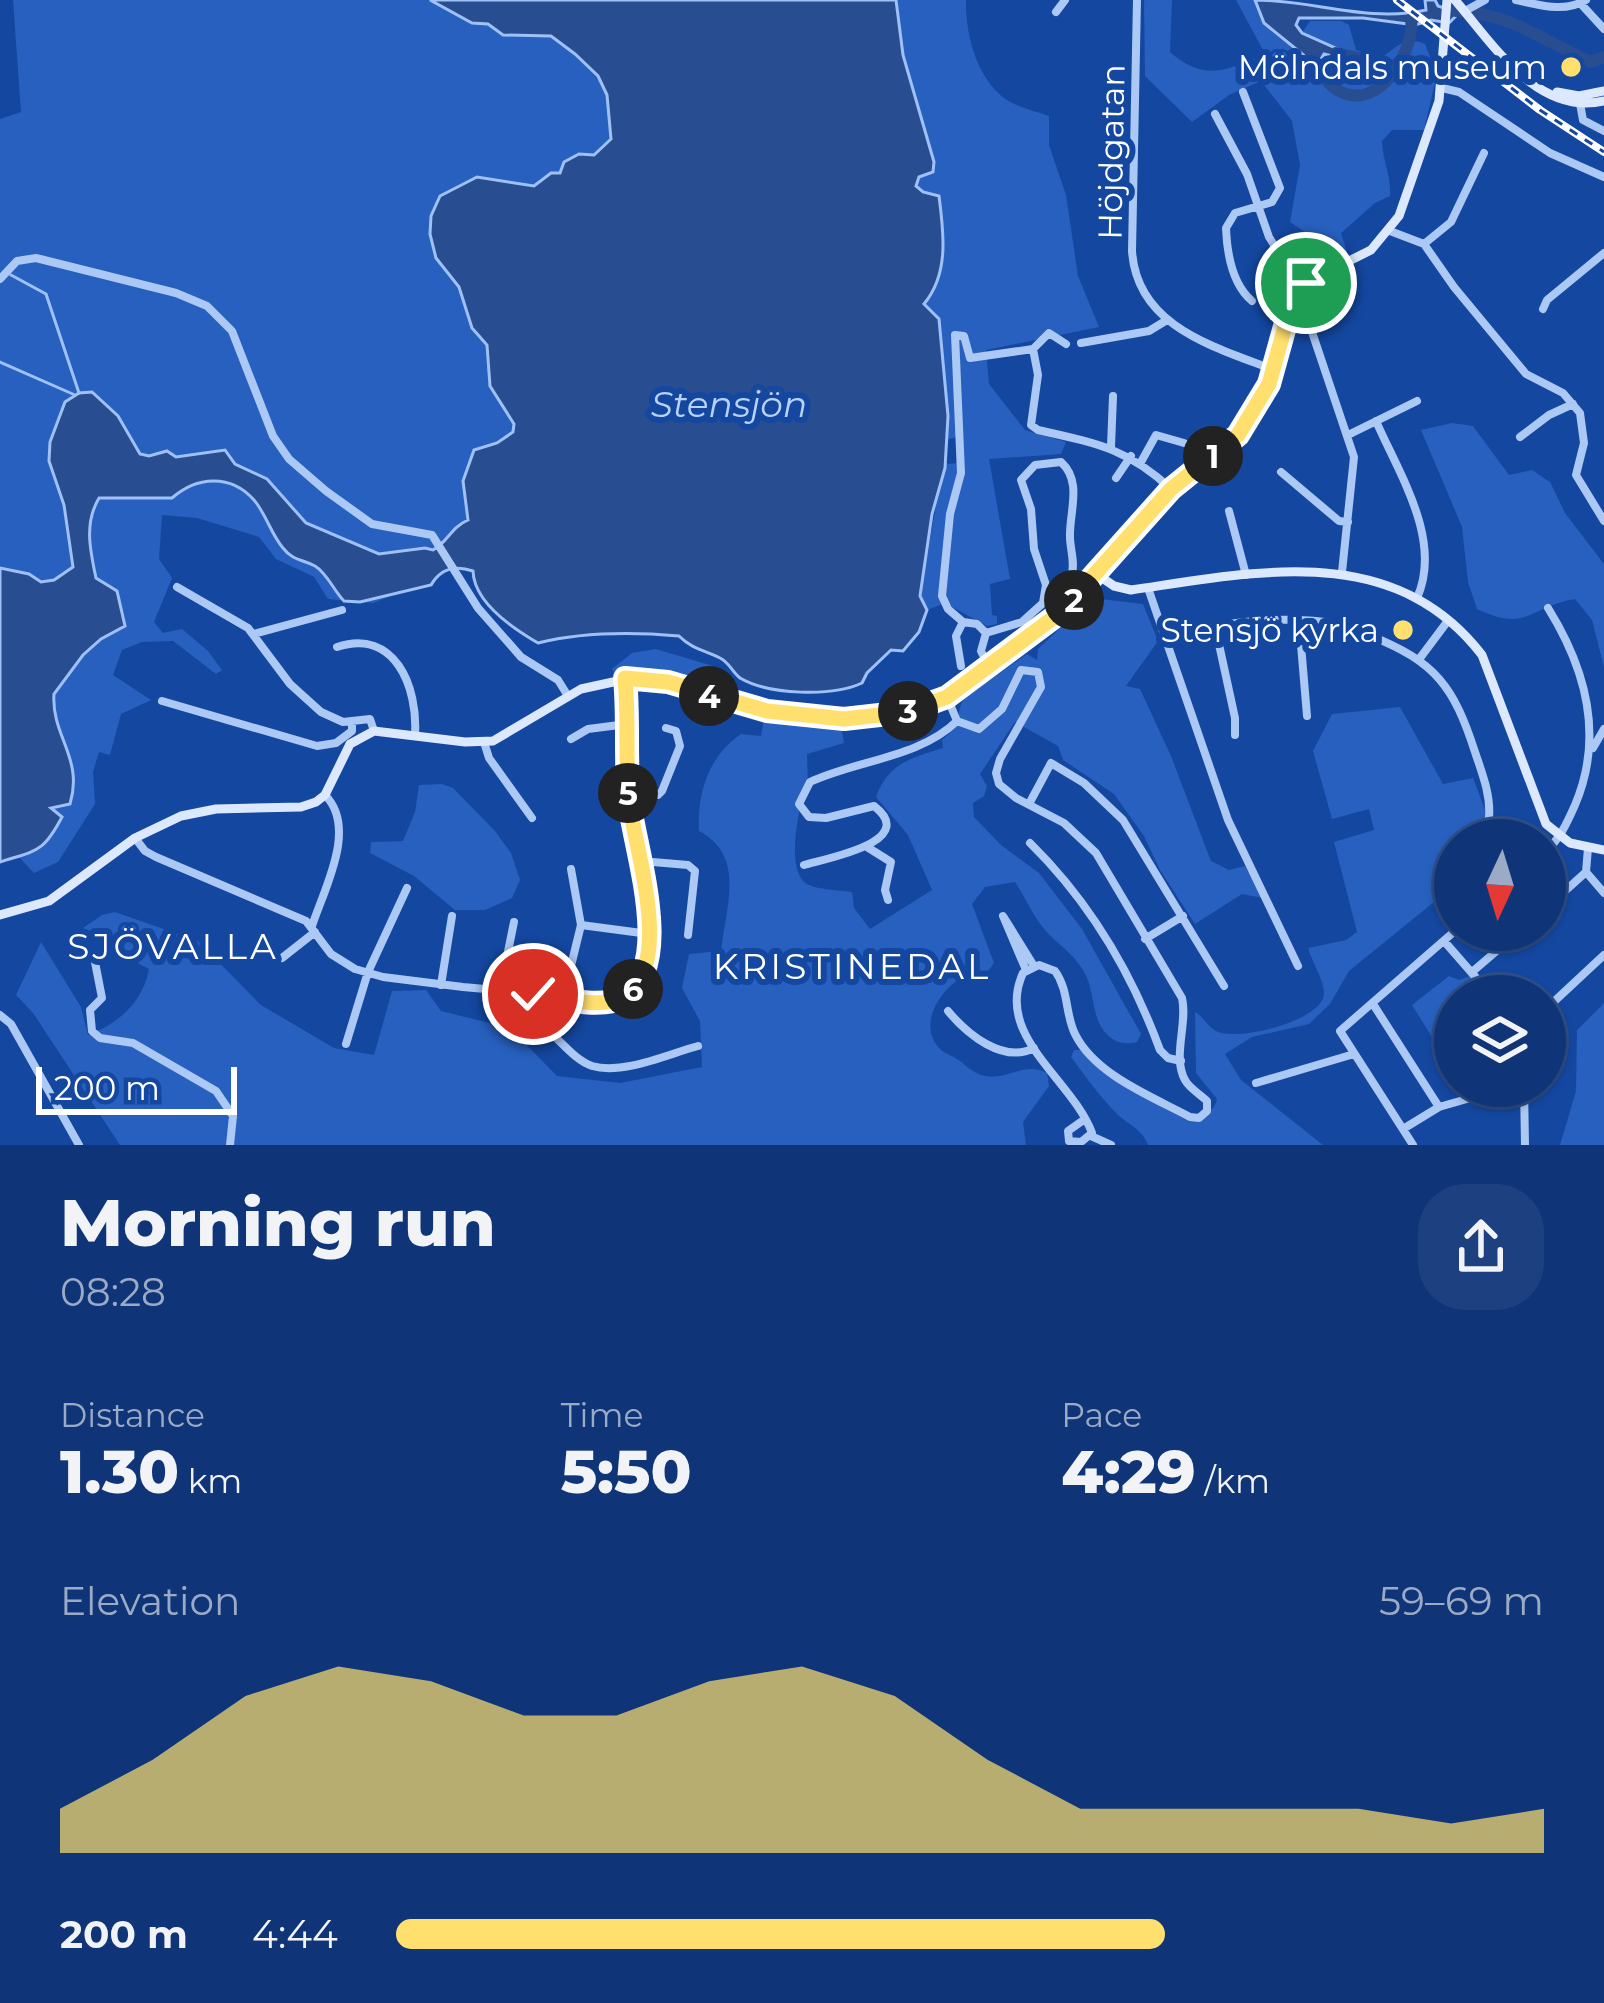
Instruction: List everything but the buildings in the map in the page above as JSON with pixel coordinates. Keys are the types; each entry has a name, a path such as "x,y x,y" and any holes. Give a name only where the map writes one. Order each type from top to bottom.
{"street":[{"path":"1056,12 1064,0"},
{"name":"Höjdgatan","path":"1137,0 1132,261 1144,296 1182,332 1274,370"},
{"path":"1462,7 1485,0"},
{"path":"1516,0 1557,8 1585,1 1604,29"},
{"path":"0,915 49,902 135,838 169,820 198,812 301,807 325,794 346,749 374,731 484,742 513,732 568,696 625,678 668,682 767,711 844,719 906,712 947,697 1061,612 1171,489 1238,435 1274,370 1296,293 1313,278 1371,250 1399,216 1442,88 1444,62 1462,7"},
{"path":"1462,7 1542,91 1604,101"},
{"path":"1442,88 1459,92 1550,153 1604,177"},
{"path":"1579,100 1604,91"},
{"path":"1243,92 1280,183 1276,200 1235,213 1226,228 1238,286 1252,301"},
{"path":"1579,100 1587,125 1604,131"},
{"path":"1215,114 1241,160 1264,229 1279,253 1304,263 1313,278"},
{"path":"1424,244 1451,222 1484,153"},
{"path":"1390,231 1424,244 1526,374 1563,393 1573,404 1584,427 1576,475 1604,521"},
{"path":"1543,309 1547,300 1604,253"},
{"path":"0,279 17,260 36,259 176,293 207,306 237,342 273,436 290,458 373,524 428,533 521,657 558,680 568,696"},
{"path":"1288,315 1303,320 1312,332 1348,435 1354,467 1342,572"},
{"path":"1081,343 1149,332 1167,320"},
{"path":"986,633 973,622 963,622 945,606 942,596 950,514 961,472 955,334 964,336 970,358 1033,349 1049,333 1066,344"},
{"path":"1033,349 1038,375 1031,424 1131,456 1171,489"},
{"path":"1111,447 1113,396"},
{"path":"1348,435 1417,401"},
{"path":"1520,437 1573,404"},
{"path":"1376,421 1424,536 1423,581 1417,598"},
{"path":"1141,462 1156,435 1184,442"},
{"path":"1116,478 1131,456"},
{"path":"986,633 1026,620 1060,592 1073,573 1070,530 1075,505 1068,468 1061,462 1035,464 1021,480 1046,585 1043,603"},
{"path":"1281,472 1339,520 1348,522"},
{"path":"1229,511 1247,577"},
{"path":"1098,575 1122,590 1342,572 1384,582 1417,598 1476,646 1492,674 1544,819"},
{"path":"177,587 254,634 309,704 338,722 370,718 374,731"},
{"path":"1148,588 1228,820 1298,966"},
{"path":"1548,608 1575,657 1592,750"},
{"path":"254,634 342,610"},
{"path":"1164,640 1215,626 1299,621 1341,624"},
{"path":"1299,621 1307,716"},
{"path":"961,666 956,635 963,622"},
{"path":"1420,658 1447,622"},
{"path":"1215,626 1235,718 1234,735"},
{"path":"986,633 980,651 989,668"},
{"path":"1371,636 1420,658 1445,683 1483,777 1490,818"},
{"path":"338,647 363,643 395,658 409,685 415,734"},
{"path":"947,697 957,721 968,728 985,727 1001,709 1018,674 1026,669 1038,672 1041,687 996,773 1003,789 1064,823 1096,853 1182,998 1184,1079 1207,1101 1203,1117 1190,1117 1101,1063 1075,1034 1060,976 1048,967 1030,968"},
{"path":"135,838 156,857 285,910 314,929 331,954 368,972 604,1003 621,998 639,977 650,934 628,795 625,678"},
{"path":"162,701 317,746 346,737 352,722"},
{"path":"804,865 866,847 883,830 884,819 871,806 826,818 809,817 800,804 806,786 821,776 941,734 957,721"},
{"path":"572,739 601,725 627,724"},
{"path":"628,795 662,791 680,741 676,731 666,728"},
{"path":"1566,824 1604,729"},
{"path":"484,742 489,758 532,818"},
{"path":"1028,804 1051,763 1084,783 1135,834 1224,986"},
{"path":"282,958 314,929 340,840 333,806 325,794"},
{"path":"1566,839 1604,850"},
{"path":"1030,843 1073,888 1106,936 1160,1050 1168,1058 1181,1060"},
{"path":"866,847 891,862 885,890 888,900"},
{"path":"1566,890 1586,872 1588,848"},
{"path":"641,861 688,865 695,871 688,935"},
{"path":"568,978 581,925 571,869"},
{"path":"1586,872 1604,893"},
{"path":"346,1044 368,972 407,888"},
{"path":"441,985 452,916"},
{"path":"1030,968 1003,916 1030,968"},
{"path":"1145,939 1183,916"},
{"path":"500,991 514,922"},
{"path":"581,925 650,934"},
{"path":"1413,1145 1340,1030 1434,949"},
{"path":"1454,951 1474,975"},
{"path":"1472,972 1496,951"},
{"path":"1566,990 1604,955"},
{"path":"94,957 102,998 90,1010 92,1031 100,1038 133,1043 216,1091 232,1116 230,1145"},
{"path":"1030,968 1018,986 1017,1017 1091,1136 1111,1145"},
{"path":"533,994 538,1021 596,1067 643,1061 698,1046"},
{"path":"1373,1004 1434,1099"},
{"path":"948,1011 989,1045 1018,1053 1034,1048"},
{"path":"0,1015 11,1024 79,1145"},
{"path":"1256,1083 1354,1054"},
{"path":"1403,1129 1439,1107"},
{"path":"1524,1107 1525,1145"},
{"path":"1084,1119 1070,1128 1068,1138 1077,1142 1091,1136"}],"shaded area":[{"path":"13,0 430,0 503,35 550,36 575,54 598,76 607,95 611,139 594,155 565,162 561,173 551,173 534,186 477,177 458,185 435,258 459,288 472,328 487,345 490,386 514,424 513,432 495,447 480,470 468,520 433,551 445,574 373,603 328,599 314,577 276,559 259,537 197,518 162,515 159,559 172,578 154,622 163,633 182,629 222,670 216,674 173,641 142,642 122,650 113,675 151,700 121,714 110,755 99,752 93,772 95,804 58,862 34,873 19,857 0,863 0,119 21,112"},
{"path":"896,0 966,0 971,43 990,84 1012,103 1049,116 1049,145 1066,195 1078,276 1099,327 986,350 989,384 1025,430 1066,442 1061,454 989,459 1010,579 990,584 997,624 987,626 945,603 927,610 920,597 944,459 948,464 958,463 957,437 945,440 946,387 939,320 924,305 922,192 916,186 918,177 934,162 903,55"},
{"path":"1144,0 1172,0 1170,52 1205,70 1227,69 1265,54 1236,0 1255,0 1271,27 1310,64 1324,54 1348,60 1351,55 1302,33 1310,21 1349,25 1356,50 1381,58 1406,42 1425,44 1437,74 1424,130 1392,130 1382,141 1390,196 1341,233 1347,252 1338,255 1332,243 1318,241 1290,222 1300,165 1292,121 1261,81 1229,95 1192,122 1145,76"},
{"path":"1452,423 1473,426 1509,475 1532,470 1550,482 1565,513 1604,564 1604,667 1592,620 1575,599 1518,618 1477,609 1468,582 1462,527 1421,430"},
{"path":"1092,598 1143,604 1158,641 1126,686 1140,689 1211,861 1229,870 1245,866 1263,898 1242,894 1195,924 1114,794 1063,760 1058,746 1015,722 980,774 987,786 984,796 973,803 974,817 1039,873 1082,929 1141,1034 1137,1042 1123,1043 1104,1031 1083,970 1041,925 1015,882 985,887 972,904 994,963 980,982 955,982 948,988 932,1013 931,1031 940,1049 981,1075 1030,1069 1047,1073 1049,1086 1023,1122 1026,1145 120,1145 33,1013 16,995 41,942 81,1007 88,1035 119,1018 141,992 149,969 84,935 83,928 115,912 198,941 261,1005 334,1048 374,1055 392,991 426,990 441,1011 510,1028 557,1076 620,1083 702,1067 700,1021 682,988 689,954 721,951 729,900 728,868 714,841 699,831 699,817 707,776 721,753 741,734 761,736 764,718 841,726 844,743 807,754 808,787 797,825 796,862 807,884 852,892 854,908 870,929 932,890 908,835 876,797 887,776 911,759 943,748 942,740 956,725 963,699 1027,654 1037,660 1038,649"},
{"path":"656,649 713,666 725,697 649,673 614,674 612,669 632,653"},
{"path":"1400,707 1443,784 1473,778 1489,819 1434,819 1434,902 1349,971 1330,1004 1309,1024 1252,1037 1225,1054 1241,1080 1323,1145 1148,1145 1092,1085 1071,1057 1074,1050 1084,1050 1154,1100 1195,1114 1209,1111 1217,1099 1196,1073 1195,1012 1226,1034 1259,1031 1295,1020 1320,1003 1324,993 1308,948 1346,940 1357,932 1334,842 1374,830 1369,809 1332,819 1313,751 1332,714"},
{"path":"419,785 453,788 511,853 520,880 512,898 485,910 455,910 414,876 370,853 371,842 403,841"},
{"path":"1434,988 1434,1040 1412,1005"},
{"path":"1604,1003 1604,1145 1560,1145 1576,1091 1577,1030"}],"water":[{"name":"Stensjön","path":"430,0 896,0 903,55 934,162 933,172 919,177 916,186 939,196 943,239 938,280 924,304 939,319 948,416 945,468 932,514 920,596 927,610 919,632 903,651 891,650 862,683 834,691 783,691 740,678 723,660 679,636 608,634 538,643 496,613 480,593 473,571 466,569 444,572 431,585 360,602 344,601 319,569 287,552 245,491 224,482 202,482 172,498 99,498 90,527 96,578 117,591 125,626 83,655 54,694 57,722 73,773 70,804 51,808 62,817 44,844 0,862 0,568 29,574 41,582 54,580 73,567 64,505 49,461 50,442 65,402 92,392 118,416 140,454 167,451 176,457 225,450 235,464 267,479 306,523 379,554 433,550 443,543 468,520 463,481 474,450 513,432 514,424 490,386 487,345 472,328 459,287 436,258 431,216 440,196 477,177 534,186 551,173 560,173 564,162 579,154 594,155 611,139 607,95 598,76 551,36 503,35"},
{"path":"1255,0 1383,14 1426,10 1425,0 1435,0 1438,6 1459,13 1449,23 1431,20 1415,25 1363,18 1299,18 1296,25 1302,33 1351,55 1348,60 1324,54 1317,66 1264,23"}],"waterway":[{"path":"1456,11 1511,23 1591,62 1604,57"},
{"path":"1311,54 1335,89 1355,96 1369,93 1401,61 1411,19"},
{"path":"1336,53 1396,66"},
{"path":"11,275 46,294 79,393"},
{"path":"0,362 75,395"}],"railway":[{"path":"1397,0 1540,110 1604,152"}],"place":[{"name":"Mölndals museum","path":"1571,67"},
{"name":"Stensjö kyrka","path":"1403,630"}],"district":[{"name":"SJÖVALLA","path":"173,946"},
{"name":"KRISTINEDAL","path":"852,966"}],"route":[{"path":"533,994 615,1001 635,986 644,965 649,902 628,795 625,678 651,678 767,711 844,719 906,712 947,697 1061,612 1171,489 1238,435 1269,384 1292,301 1306,283"}]}
